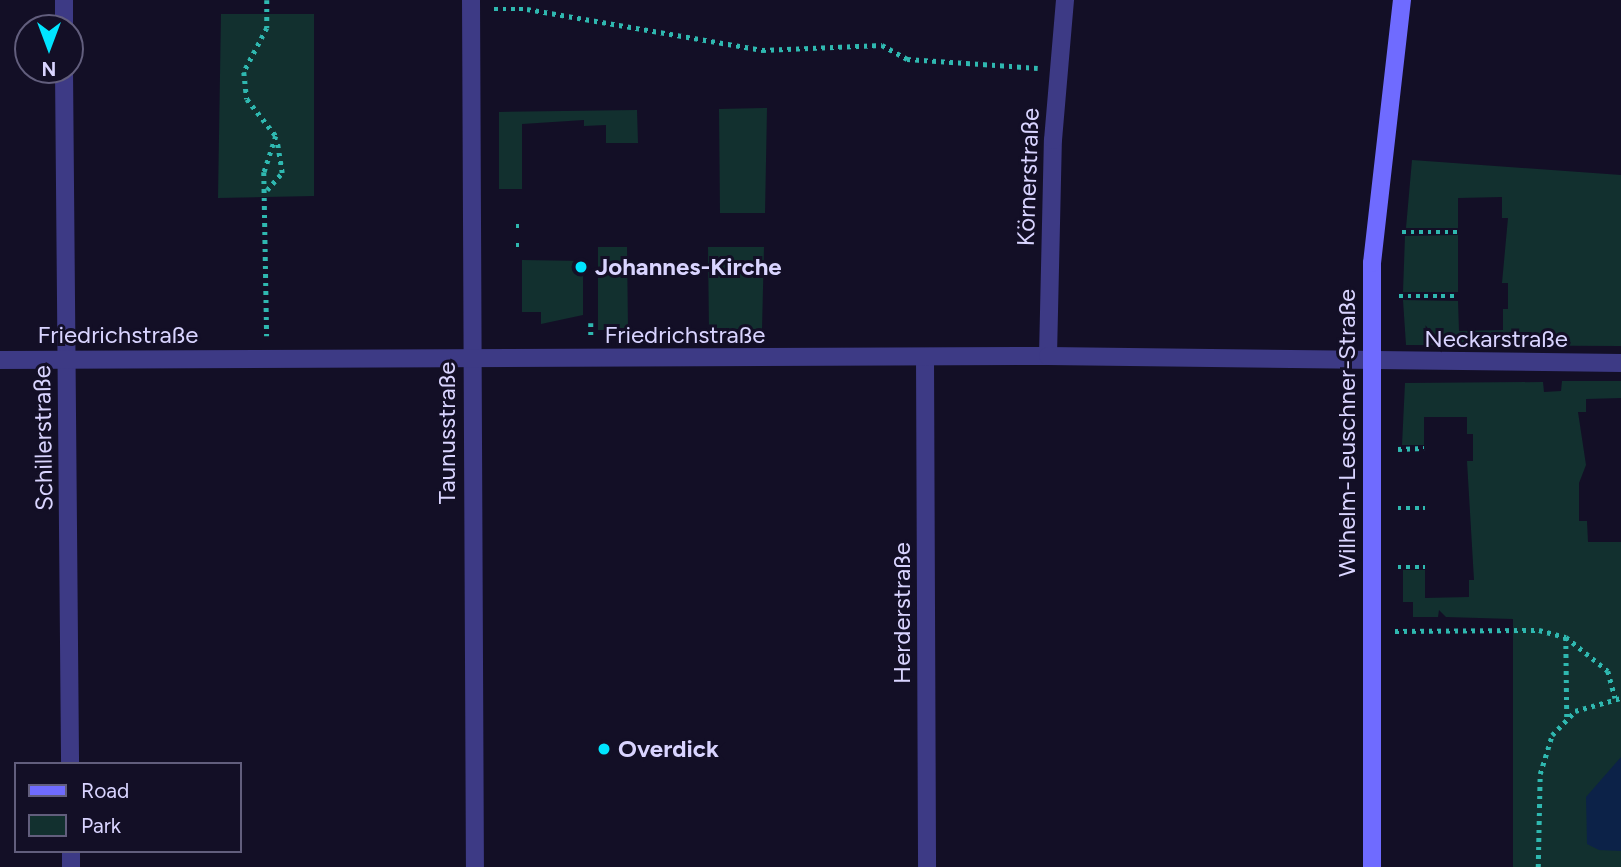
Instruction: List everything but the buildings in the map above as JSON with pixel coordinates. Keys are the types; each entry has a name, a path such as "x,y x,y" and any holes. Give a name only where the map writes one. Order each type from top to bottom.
{"street":[{"name":"Taunusstraße","path":"471,0 475,867"},
{"name":"Körnerstraße","path":"1048,356 1053,140 1065,0"},
{"name":"Wilhelm-Leuschner-Straße","path":"1372,867 1370,361 1380,155 1402,0"},
{"name":"Schillerstraße","path":"64,84 70,762"},
{"name":"Friedrichstraße","path":"0,360 925,359 1048,356 1370,361"},
{"name":"Herderstraße","path":"925,359 927,867"},
{"name":"Neckarstraße","path":"1370,361 1621,363"}],"path":[{"path":"267,0 267,28 244,72 247,99 275,136 282,173 267,190"},
{"path":"494,9 527,9 762,50 882,45 907,59 1044,69"},
{"path":"267,337 267,190 264,172 275,136"},
{"path":"1402,232 1458,232"},
{"path":"1399,296 1458,296"},
{"path":"591,323 591,335"},
{"path":"1398,449 1424,448"},
{"path":"1398,508 1424,508"},
{"path":"1398,567 1424,567"},
{"path":"1371,632 1539,630 1566,636 1608,671 1618,698 1567,718 1552,735 1540,774 1538,867"},
{"path":"1566,636 1567,718"}],"green space":[{"path":"221,14 314,14 314,196 218,198"},
{"path":"767,108 765,213 720,213 719,109"},
{"path":"637,110 638,143 606,143 606,125 584,126 584,120 522,124 522,189 499,189 499,112"},
{"path":"1412,160 1621,175 1621,346 1406,345 1403,300 1458,301 1459,331 1503,330 1503,309 1508,309 1508,283 1502,283 1508,218 1502,218 1502,197 1458,198 1458,228 1406,228"},
{"path":"1458,235 1458,292 1403,292 1405,236"},
{"path":"598,247 627,247 628,330 598,330"},
{"path":"708,247 764,247 762,329 709,329"},
{"path":"522,260 583,261 583,315 541,324 541,312 522,312"},
{"path":"1562,381 1621,381 1621,398 1586,399 1586,412 1578,412 1586,465 1579,483 1579,521 1587,521 1588,542 1621,542 1621,867 1513,867 1513,619 1446,617 1439,610 1438,617 1413,617 1413,602 1403,602 1403,570 1425,570 1425,598 1469,597 1469,580 1474,580 1467,461 1473,461 1473,434 1467,434 1467,417 1424,417 1424,445 1402,445 1405,383 1543,382 1544,392 1561,391"}],"water":[{"path":"1621,757 1621,851 1599,850 1587,844 1586,797"}],"place":[{"name":"Johannes-Kirche","path":"581,267"},
{"name":"Overdick","path":"604,749"}]}
